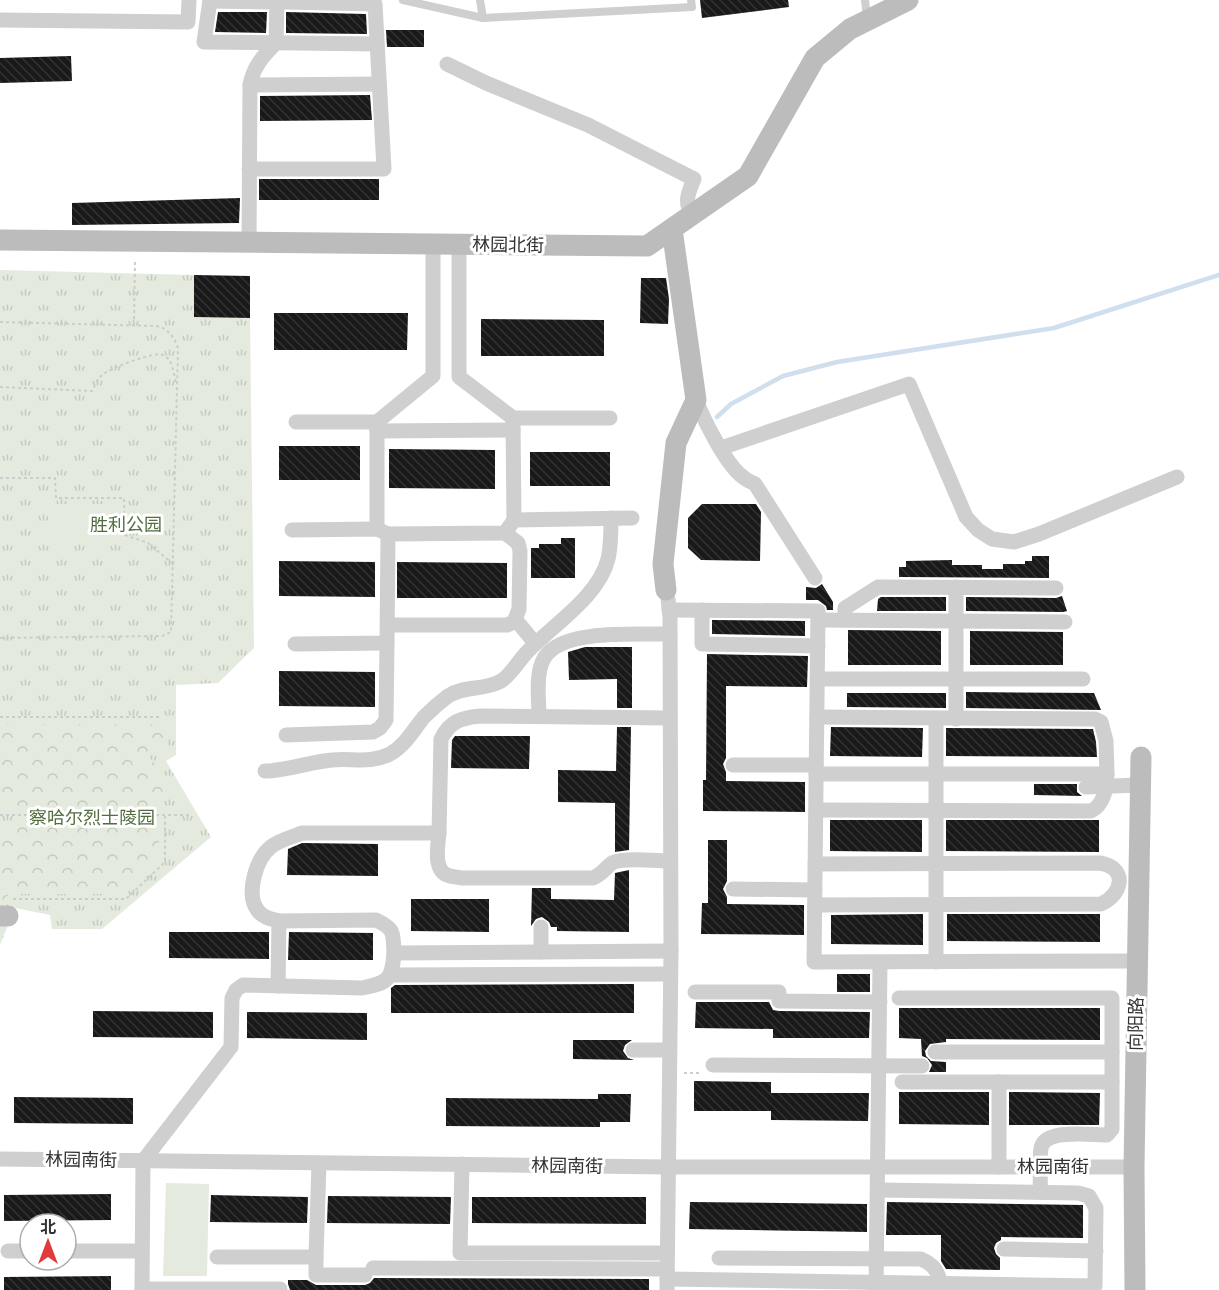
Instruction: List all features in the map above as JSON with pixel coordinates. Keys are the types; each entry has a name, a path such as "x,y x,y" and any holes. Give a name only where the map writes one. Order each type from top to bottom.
{"street":[{"path":"0,20 189,22 189,0"},
{"name":"林园北街","path":"0,240 647,246 748,176 815,58 850,30 866,10 908,0"},
{"path":"249,169 384,169 375,4 210,1 204,42 377,44"},
{"path":"249,242 250,85 252,72 276,43 284,1"},
{"path":"447,64 486,83 588,125 694,179 687,195 688,208 692,215"},
{"path":"250,85 380,84"},
{"path":"672,229 696,400 703,418 721,448 742,476 755,484 815,578"},
{"path":"377,427 433,376 433,244"},
{"path":"459,245 459,377 513,424"},
{"path":"721,448 909,384 966,517 978,530 992,539 1014,542 1039,534 1177,477"},
{"path":"667,1279 671,951 670,634 663,564 676,443 696,400"},
{"path":"296,422 377,427 513,424 610,418"},
{"path":"387,626 507,625 513,622 519,609 520,551 509,527 513,424"},
{"path":"286,735 373,732 386,720 387,626 377,427"},
{"path":"265,771 335,759 371,761 392,753 403,744 425,716 449,695 464,688 490,686 502,681 535,644 592,591 608,560 611,518"},
{"path":"292,530 383,531 509,527 632,518"},
{"path":"845,620 845,608 878,587 1056,588"},
{"path":"956,587 956,719"},
{"path":"668,600 702,610 818,611 814,962 1137,961"},
{"path":"702,610 702,644 818,646"},
{"path":"515,618 535,644"},
{"path":"818,620 1065,621"},
{"path":"539,716 541,669 547,653 565,642 583,637 670,634"},
{"path":"295,644 387,643"},
{"path":"818,679 1083,680"},
{"path":"670,718 539,716 460,718 447,727 441,739 438,862 447,875 462,878 593,878 604,873 612,863 670,861"},
{"path":"816,810 1090,811 1100,803 1107,779 1104,730 1101,722 1095,718 817,717"},
{"path":"936,719 936,962"},
{"path":"383,724 403,744"},
{"name":"向阳路","path":"1135,1290 1137,961 1129,881 1141,757"},
{"path":"733,765 816,770 1107,779 1140,785"},
{"path":"1086,787 1107,779"},
{"path":"280,1289 142,1289 143,1161 231,1047 232,998 236,990 243,985 362,988 379,985 391,975 394,953 393,933 388,926 376,920 279,921 267,919 257,910 254,898 254,874 262,857 272,846 302,833 439,833"},
{"path":"733,889 936,905 1101,904 1108,901 1129,881 1109,865 1100,863 815,864"},
{"path":"278,986 279,921"},
{"path":"541,927 541,952"},
{"path":"394,953 671,951"},
{"path":"876,1286 880,963"},
{"path":"391,975 670,974"},
{"path":"695,992 779,992 779,1002 880,1002"},
{"path":"899,998 1112,999 1112,1129 1107,1135 1056,1135 1047,1138 1041,1146 1040,1192"},
{"path":"633,1050 669,1050"},
{"path":"935,1052 1112,1052"},
{"path":"713,1065 922,1066"},
{"path":"902,1082 1112,1082"},
{"path":"999,1082 999,1167"},
{"name":"林园南街","path":"0,1159 667,1167 1134,1167"},
{"path":"319,1163 316,1275 369,1272 876,1286 940,1282 1095,1286 1096,1208 1089,1196 1078,1193 878,1190"},
{"path":"462,1164 460,1253 667,1253"},
{"path":"1004,1249 1096,1251"},
{"path":"8,1251 18,1251"},
{"path":"78,1251 142,1251"},
{"path":"218,1257 316,1257"},
{"path":"719,1258 941,1260"},
{"path":"921,1259 931,1264 939,1273 940,1282"}],"lane":[{"path":"403,0 483,18 692,7 691,0"},
{"path":"480,0 483,18"}],"path":[{"path":"134,325 136,241"},
{"path":"0,322 161,327 172,335 178,348 171,632 167,635 0,638"},
{"path":"0,387 92,391 99,376 117,366 151,354 161,354 166,356 171,365 177,387"},
{"path":"0,478 56,478 56,498 124,498 126,535 148,543 162,552 173,564"},
{"path":"0,717 162,717"},
{"path":"0,815 192,815"},
{"path":"4,916 9,899 126,899 165,861 165,816"},
{"path":"669,1073 712,1073 713,1065"}],"green space":[{"name":"胜利公园","path":"0,270 194,275 194,317 250,318 254,648 218,683 176,685 176,755 166,761 211,837 102,929 52,929 50,915 15,908 0,945"},
{"path":"48,504 118,504 118,542 48,542"},
{"path":"0,725 168,726 167,746 149,757 163,773 162,811 0,810"},
{"path":"0,821 159,822 159,860 123,894 9,894 0,903"},
{"path":"166,1183 209,1184 207,1276 163,1276"}],"building":[{"path":"700,0 788,0 789,7 702,18"},
{"path":"218,12 267,12 266,33 215,32"},
{"path":"286,12 366,14 367,34 286,33"},
{"path":"386,30 424,30 424,47 387,47"},
{"path":"71,56 72,81 0,83 0,58"},
{"path":"370,95 372,120 260,121 260,96"},
{"path":"259,179 379,179 379,200 259,200"},
{"path":"240,198 239,223 72,225 72,203"},
{"path":"194,275 250,276 250,318 194,317"},
{"path":"641,278 666,278 669,299 668,324 640,323"},
{"path":"274,313 408,313 407,350 274,350"},
{"path":"481,319 604,320 604,356 481,356"},
{"path":"279,446 360,446 360,480 279,480"},
{"path":"389,449 495,450 495,489 389,488"},
{"path":"530,452 610,452 610,486 530,486"},
{"path":"702,504 756,504 761,512 760,561 701,560 688,548 688,518"},
{"path":"561,538 575,538 575,578 531,578 531,548 539,548 539,544 561,544"},
{"path":"1032,556 1049,556 1049,578 899,577 899,567 906,567 906,561 952,560 952,565 982,565 982,569 1003,569 1003,564 1025,564 1025,561 1032,561"},
{"path":"279,561 375,562 375,597 279,596"},
{"path":"397,562 507,563 507,598 397,598"},
{"path":"822,584 833,602 833,610 827,610 826,606 818,600 806,600 806,587 816,588"},
{"path":"1062,596 1067,611 1063,612 966,611 966,597 1056,598"},
{"path":"881,597 946,597 946,611 877,611 878,599"},
{"path":"712,620 805,621 805,636 712,634"},
{"path":"848,630 941,631 941,665 848,665"},
{"path":"970,631 1063,632 1063,665 970,665"},
{"path":"585,647 632,647 632,708 617,708 617,679 569,680 568,652"},
{"path":"707,654 808,656 807,687 726,686 726,758 723,764 726,781 805,782 805,812 703,811 703,780 706,780"},
{"path":"279,671 375,672 375,707 279,706"},
{"path":"966,692 1094,693 1101,710 966,708"},
{"path":"847,693 946,693 946,708 847,707"},
{"path":"617,727 631,727 629,850 615,852 615,803 558,802 558,770 616,771"},
{"path":"831,727 923,728 922,757 830,756"},
{"path":"946,728 1093,729 1097,757 946,756"},
{"path":"455,736 530,736 529,769 451,768 452,740"},
{"path":"1034,784 1077,784 1077,792 1082,796 1034,795"},
{"path":"830,820 922,820 922,852 830,851"},
{"path":"946,820 1099,820 1099,852 946,851"},
{"path":"708,840 727,840 727,881 723,889 727,897 727,904 804,905 804,935 701,934 702,903 708,903"},
{"path":"302,843 378,844 378,876 287,875 288,849"},
{"path":"629,870 629,932 557,931 557,927 551,927 549,922 542,917 536,919 531,926 532,888 551,888 551,899 614,900 615,873"},
{"path":"411,899 489,899 489,932 411,931"},
{"path":"923,914 923,945 831,944 831,915"},
{"path":"947,914 1100,914 1100,942 947,941"},
{"path":"169,932 269,932 269,959 169,958"},
{"path":"289,932 373,933 373,960 288,960"},
{"path":"837,974 870,974 870,992 837,992"},
{"path":"634,984 634,1013 391,1013 391,988 395,985"},
{"path":"696,1002 769,1002 773,1010 779,1011 870,1012 869,1038 773,1038 773,1029 695,1028"},
{"path":"899,1008 1100,1008 1100,1040 946,1039 946,1042 930,1044 925,1051 931,1061 946,1062 946,1072 929,1072 932,1065 927,1058 922,1056 921,1039 899,1038"},
{"path":"93,1011 213,1012 213,1038 93,1037"},
{"path":"247,1012 367,1013 367,1040 247,1038"},
{"path":"573,1040 632,1040 625,1045 623,1051 628,1058 634,1060 573,1059"},
{"path":"694,1081 771,1082 771,1093 869,1093 868,1121 771,1120 771,1111 694,1111"},
{"path":"899,1092 989,1092 989,1125 899,1124"},
{"path":"1009,1092 1100,1093 1099,1125 1009,1125"},
{"path":"598,1094 631,1094 630,1122 600,1122 600,1127 446,1126 446,1098 598,1099"},
{"path":"14,1097 133,1098 133,1124 14,1123"},
{"path":"111,1194 111,1220 78,1220 78,1212 18,1212 18,1221 4,1221 4,1195"},
{"path":"211,1195 308,1197 307,1223 210,1222"},
{"path":"328,1196 451,1197 450,1224 327,1223"},
{"path":"472,1197 646,1197 646,1224 472,1223"},
{"path":"690,1202 867,1204 867,1232 689,1229"},
{"path":"887,1202 1083,1205 1083,1238 1001,1237 994,1248 1000,1258 1000,1270 946,1269 941,1261 941,1235 886,1235"},
{"path":"111,1276 111,1290 4,1290 4,1277"},
{"path":"374,1278 649,1279 649,1290 290,1290 288,1284 288,1280 307,1280 316,1285 365,1285"}],"waterway":[{"path":"717,417 731,404 783,376 837,362 1054,328 1219,275"}],"park label":[{"name":"察哈尔烈士陵园","path":"92,818"}]}
